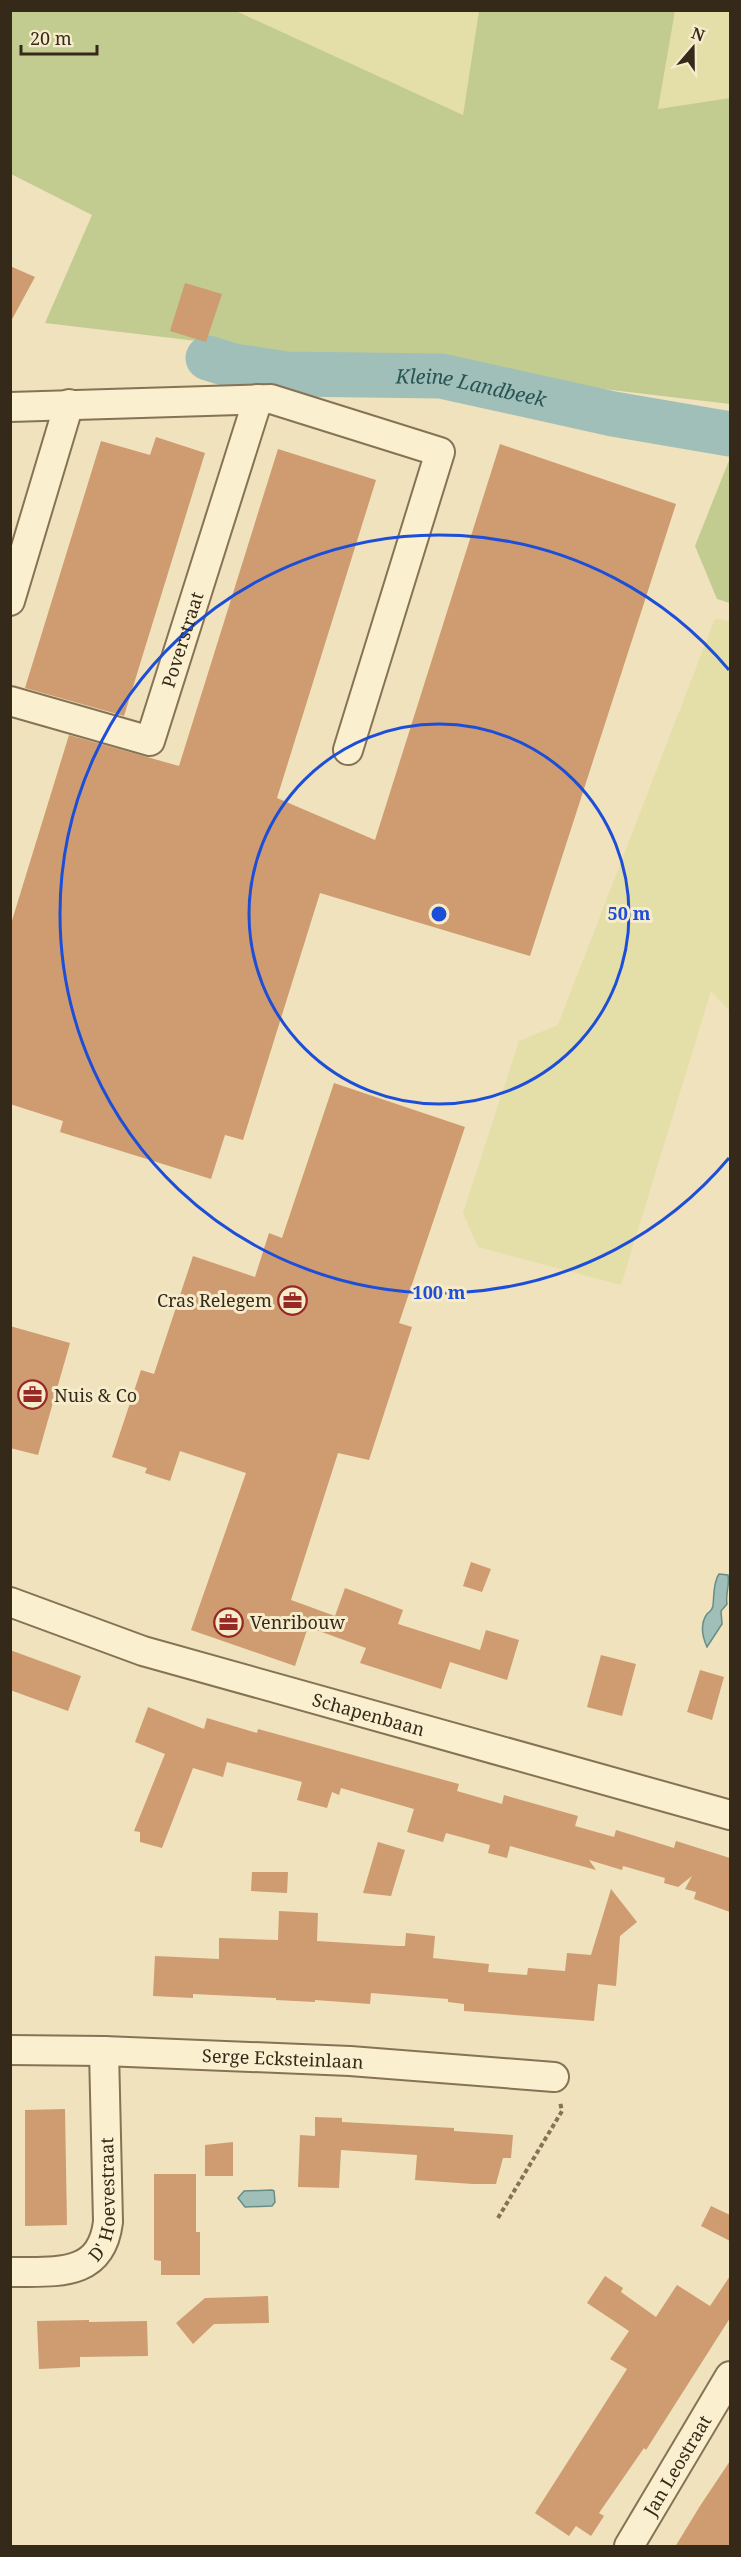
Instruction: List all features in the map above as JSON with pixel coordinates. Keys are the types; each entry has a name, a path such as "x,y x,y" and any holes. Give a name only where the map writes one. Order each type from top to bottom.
{"street":[{"name":"Poverstraat","path":"10,701 150,741 258,399"},
{"path":"10,407 271,399 440,452 348,750"},
{"path":"10,601 69,404"},
{"name":"Schapenbaan","path":"10,1602 143,1651 730,1815"},
{"name":"Serge Ecksteinlaan","path":"10,2050 104,2051 350,2061 554,2077"},
{"name":"D' Hoevestraat","path":"10,2272 70,2271 85,2264 103,2244 108,2222 104,2051"},
{"name":"Jan Leostraat","path":"629,2547 728,2379"}],"path":[{"path":"498,2218 562,2111 554,2077"}],"shaded area":[{"path":"236,11 479,11 463,115"},
{"path":"675,11 730,11 730,98 658,109"},
{"path":"715,619 730,621 730,1011 711,991 621,1285 478,1247 463,1213 519,1041 558,1025"}],"green space":[{"path":"10,11 236,11 463,115 479,11 675,11 658,109 730,98 730,404 45,323 92,215 11,174"},
{"path":"730,458 730,603 717,599 695,546"}],"water":[{"path":"719,1574 728,1575 727,1604 721,1611 722,1624 707,1647 703,1626 707,1614 713,1608 715,1585"},
{"path":"272,2190 275,2202 272,2206 245,2207 238,2198 244,2191"}],"building":[{"path":"10,266 35,277 10,323"},
{"path":"185,283 222,294 206,342 170,331"},
{"path":"156,437 205,453 124,716 25,688 101,441 150,455"},
{"path":"500,444 676,504 530,956 320,893 243,1140 225,1135 211,1179 60,1132 63,1121 10,1104 10,927 69,735 179,766 278,449 376,480 277,798 375,840"},
{"name":"Cras Relegem","path":"334,1083 465,1127 399,1323 412,1327 369,1460 338,1453 291,1600 335,1616 345,1588 403,1610 398,1624 480,1650 486,1630 519,1640 507,1680 450,1662 441,1689 360,1663 366,1648 308,1627 295,1666 191,1630 246,1473 180,1451 170,1481 145,1473 147,1468 112,1457 141,1370 154,1374 193,1256 255,1277 269,1233 282,1238"},
{"name":"Nuis & Co","path":"10,1326 70,1343 38,1455 10,1448"},
{"path":"471,1562 491,1569 482,1592 463,1586"},
{"path":"10,1650 81,1676 68,1711 10,1690"},
{"path":"601,1655 636,1664 622,1716 587,1707"},
{"path":"700,1670 724,1677 712,1720 687,1712"},
{"path":"148,1707 204,1729 207,1718 257,1733 258,1729 459,1784 457,1791 502,1804 504,1795 578,1816 575,1826 614,1837 616,1830 674,1848 676,1841 730,1858 730,1912 694,1899 696,1892 685,1889 692,1876 678,1887 664,1883 665,1878 623,1866 622,1870 589,1860 596,1870 510,1846 507,1858 488,1853 490,1845 446,1833 443,1842 407,1832 414,1809 341,1788 339,1795 332,1792 327,1808 297,1800 302,1782 227,1762 223,1777 193,1768 162,1848 140,1842 140,1832 134,1831 165,1754 135,1742"},
{"path":"378,1842 405,1850 391,1896 363,1893"},
{"path":"252,1872 288,1872 287,1893 251,1891"},
{"path":"611,1889 637,1922 620,1936 616,1986 598,1984 594,2021 464,2011 464,2004 448,2002 448,1999 371,1993 370,2004 193,1994 193,1998 153,1996 155,1956 219,1959 219,1938 278,1940 279,1911 318,1913 317,1941 405,1946 406,1933 435,1936 433,1958 489,1964 488,1972 527,1975 528,1968 565,1971 567,1953 591,1955"},
{"path":"65,2109 67,2225 25,2226 25,2110"},
{"path":"315,2117 342,2118 342,2122 454,2128 454,2131 513,2135 511,2158 503,2158 496,2184 473,2184 415,2180 417,2155 341,2150 339,2188 298,2187 300,2135 315,2136"},
{"path":"233,2142 233,2176 205,2176 205,2145"},
{"path":"154,2174 196,2174 196,2232 200,2232 200,2275 161,2275 161,2261 154,2260"},
{"path":"711,2206 730,2215 730,2241 701,2226"},
{"path":"605,2276 623,2288 621,2292 656,2317 677,2285 710,2306 730,2276 730,2318 646,2450 644,2448 599,2513 604,2516 591,2536 576,2526 569,2536 535,2513 627,2369 610,2359 629,2331 587,2303"},
{"path":"268,2296 269,2323 214,2324 193,2344 176,2323 205,2298"},
{"path":"89,2320 89,2322 147,2321 148,2356 80,2357 80,2367 39,2369 37,2321"},
{"path":"730,2461 730,2547 675,2547 700,2506"}],"waterway":[{"name":"Kleine Landbeek","path":"208,358 234,366 287,374 441,376 613,414 730,434"}],"place":[{"name":"Cras Relegem","path":"293,1300"},
{"name":"Nuis & Co","path":"33,1395"},
{"name":"Venribouw","path":"229,1622"}]}
